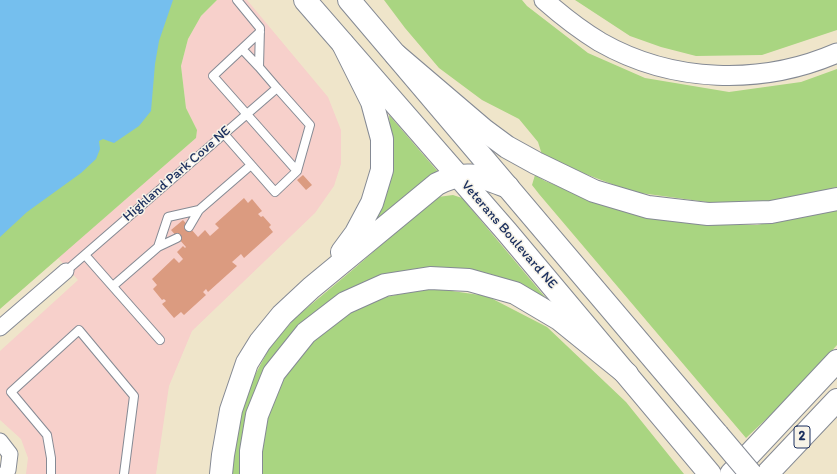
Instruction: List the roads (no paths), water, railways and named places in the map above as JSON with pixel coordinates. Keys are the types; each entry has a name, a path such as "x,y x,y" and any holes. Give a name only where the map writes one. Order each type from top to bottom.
{"main road":[{"name":"Veterans Boulevard NE","path":"304,0 458,176 710,474"},
{"name":"Veterans Boulevard NE","path":"349,0 751,474"},
{"path":"311,288 338,257 356,233 372,203 382,170 382,140 372,102 342,44"},
{"path":"396,55 484,130 507,147 594,191 648,207 708,214 771,212 837,199"},
{"path":"221,474 231,410 247,363 260,342 282,315 311,288 437,184 447,179 470,174 508,187"},
{"path":"251,474 251,451 258,415 274,373 306,333 345,303 386,286 430,278 438,278 469,280 515,293 559,319 626,374"},
{"path":"731,474 837,361"},
{"name":"2","path":"767,474 837,400"}],"street":[{"path":"544,0 599,42 655,65 682,72 718,76 753,75 801,66 837,53"},
{"name":"Highland Park Cove NE","path":"0,328 66,271"},
{"path":"0,442 10,454 8,470 4,474"}],"lane":[{"path":"237,0 260,28 259,67"},
{"path":"260,32 213,76 297,171"},
{"path":"224,134 275,192 297,171 310,125 242,49"},
{"name":"Highland Park Cove NE","path":"66,271 277,88"},
{"path":"189,227 199,210 251,164"},
{"path":"158,247 168,217 199,210"},
{"path":"112,286 158,247 177,238"},
{"path":"85,255 160,340"},
{"path":"51,474 51,458 48,435 11,392 79,330 134,396 124,474"}],"water":[{"path":"0,0 173,0 159,41 155,64 151,111 139,126 114,143 103,139 99,141 100,149 96,159 81,173 27,212 0,237"}]}
